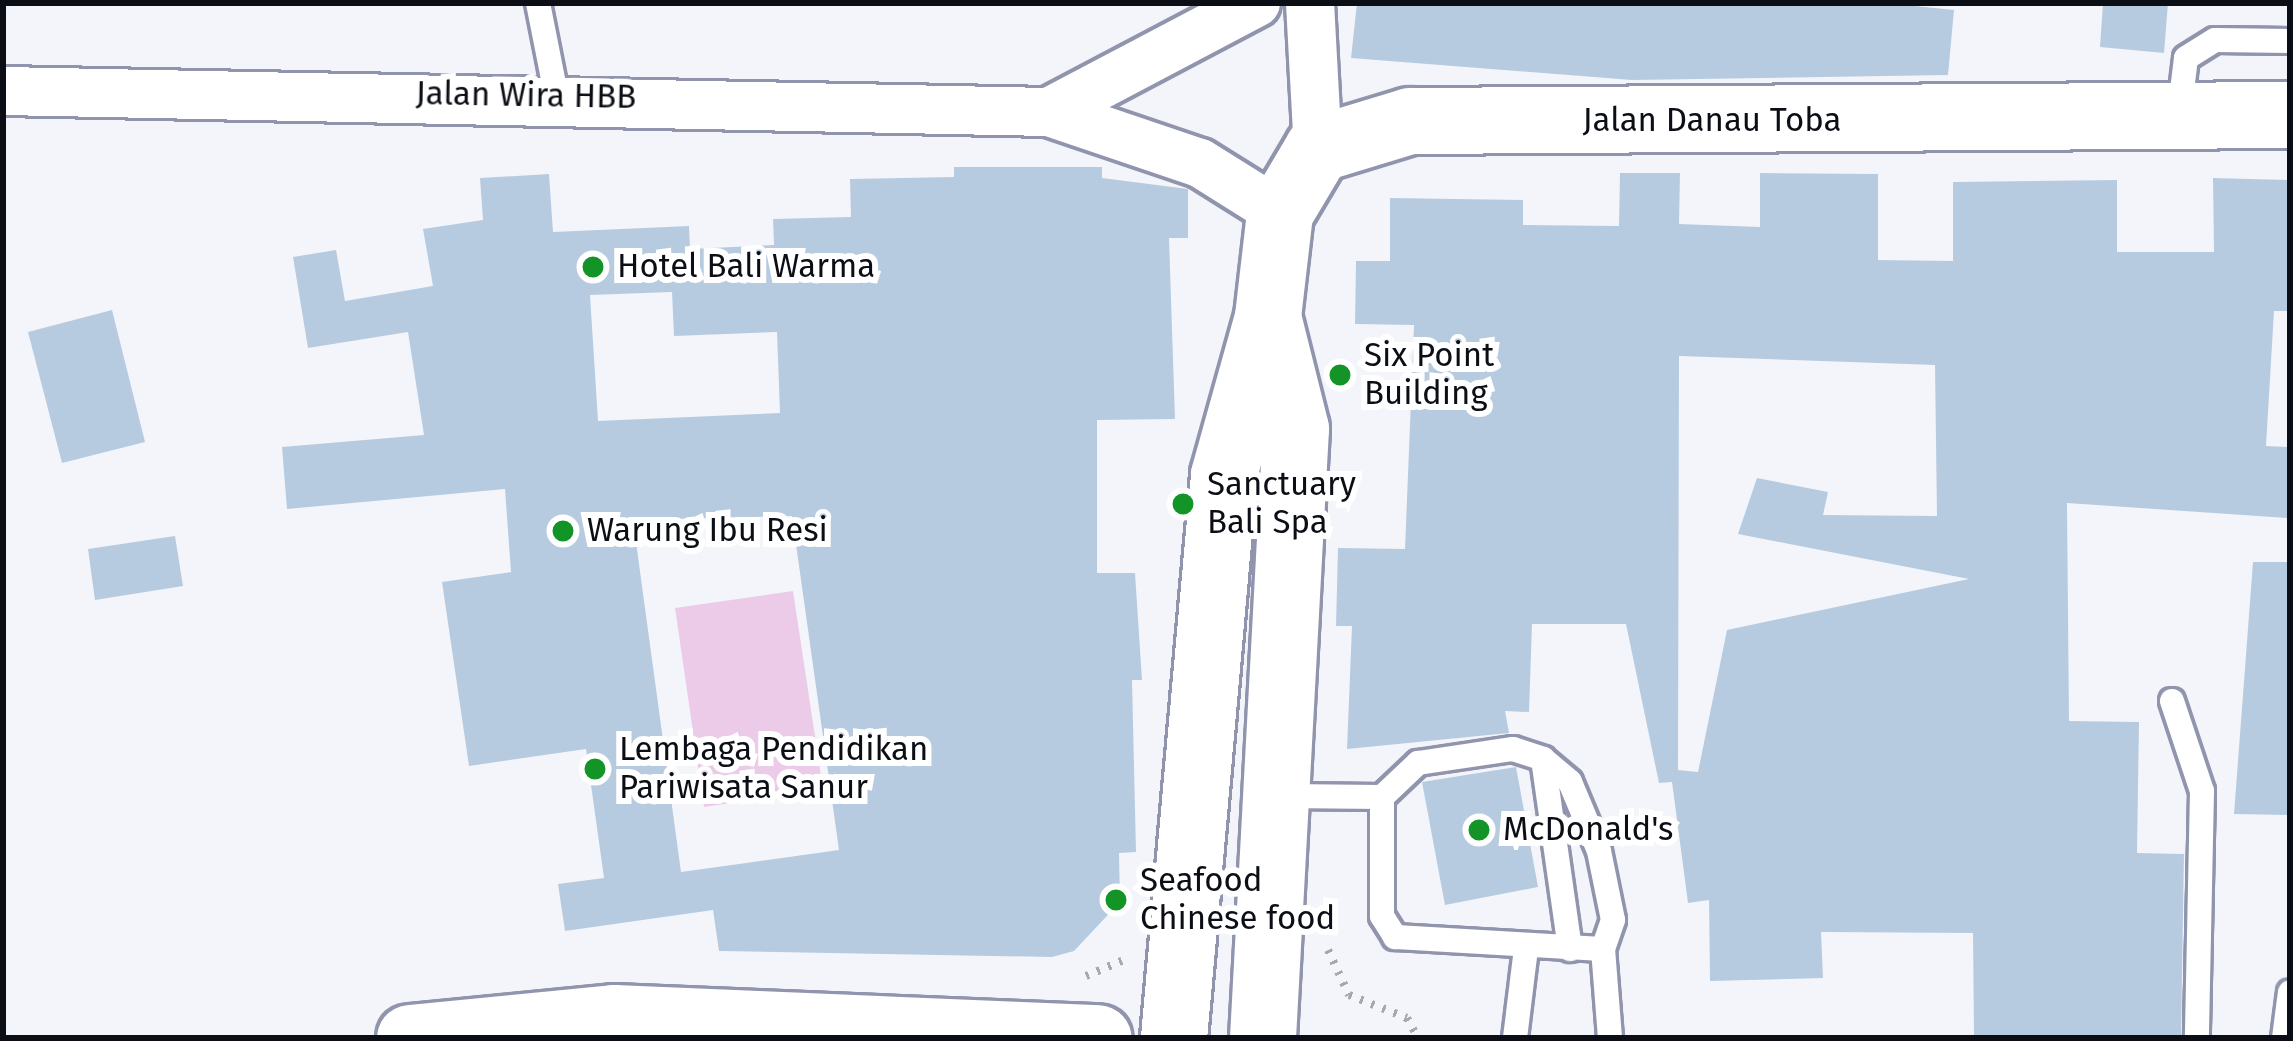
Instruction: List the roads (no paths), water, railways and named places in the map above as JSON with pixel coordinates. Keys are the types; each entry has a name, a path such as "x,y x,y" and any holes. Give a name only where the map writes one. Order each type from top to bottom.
{"main road":[{"name":"Jalan Danau Toba","path":"1318,149 1410,121 2290,115"},
{"path":"1174,1038 1224,476 1268,317 1280,213 1318,149"},
{"path":"1263,1038 1283,796 1296,428 1268,317"},
{"path":"410,1038 614,1018 1099,1038"}],"street":[{"name":"Jalan Wira HBB","path":"1049,112 1256,3"},
{"path":"1310,3 1318,149"},
{"name":"Jalan Wira HBB","path":"3,91 556,94 1049,112 1200,163 1280,213"}],"lane":[{"path":"538,3 556,94"},
{"path":"2179,117 2186,58 2215,40 2290,41"},
{"path":"2173,701 2202,790 2197,1038"},
{"path":"1283,796 1382,797 1418,764 1513,749 1543,759 1591,820 1613,920 1604,950 1610,1038"},
{"path":"1543,759 1570,950"},
{"path":"1382,797 1382,916 1395,937 1526,950 1604,950"},
{"path":"1515,1038 1526,950"},
{"path":"2284,1038 2290,992"}],"place":[{"name":"Hotel Bali Warma","path":"593,267"},
{"name":"Six Point Building","path":"1340,375"},
{"name":"Sanctuary Bali Spa","path":"1183,504"},
{"name":"Warung Ibu Resi","path":"563,531"},
{"name":"Lembaga Pendidikan Pariwisata Sanur","path":"595,769"},
{"name":"McDonald's","path":"1479,830"},
{"name":"Seafood Chinese food","path":"1116,900"}]}
